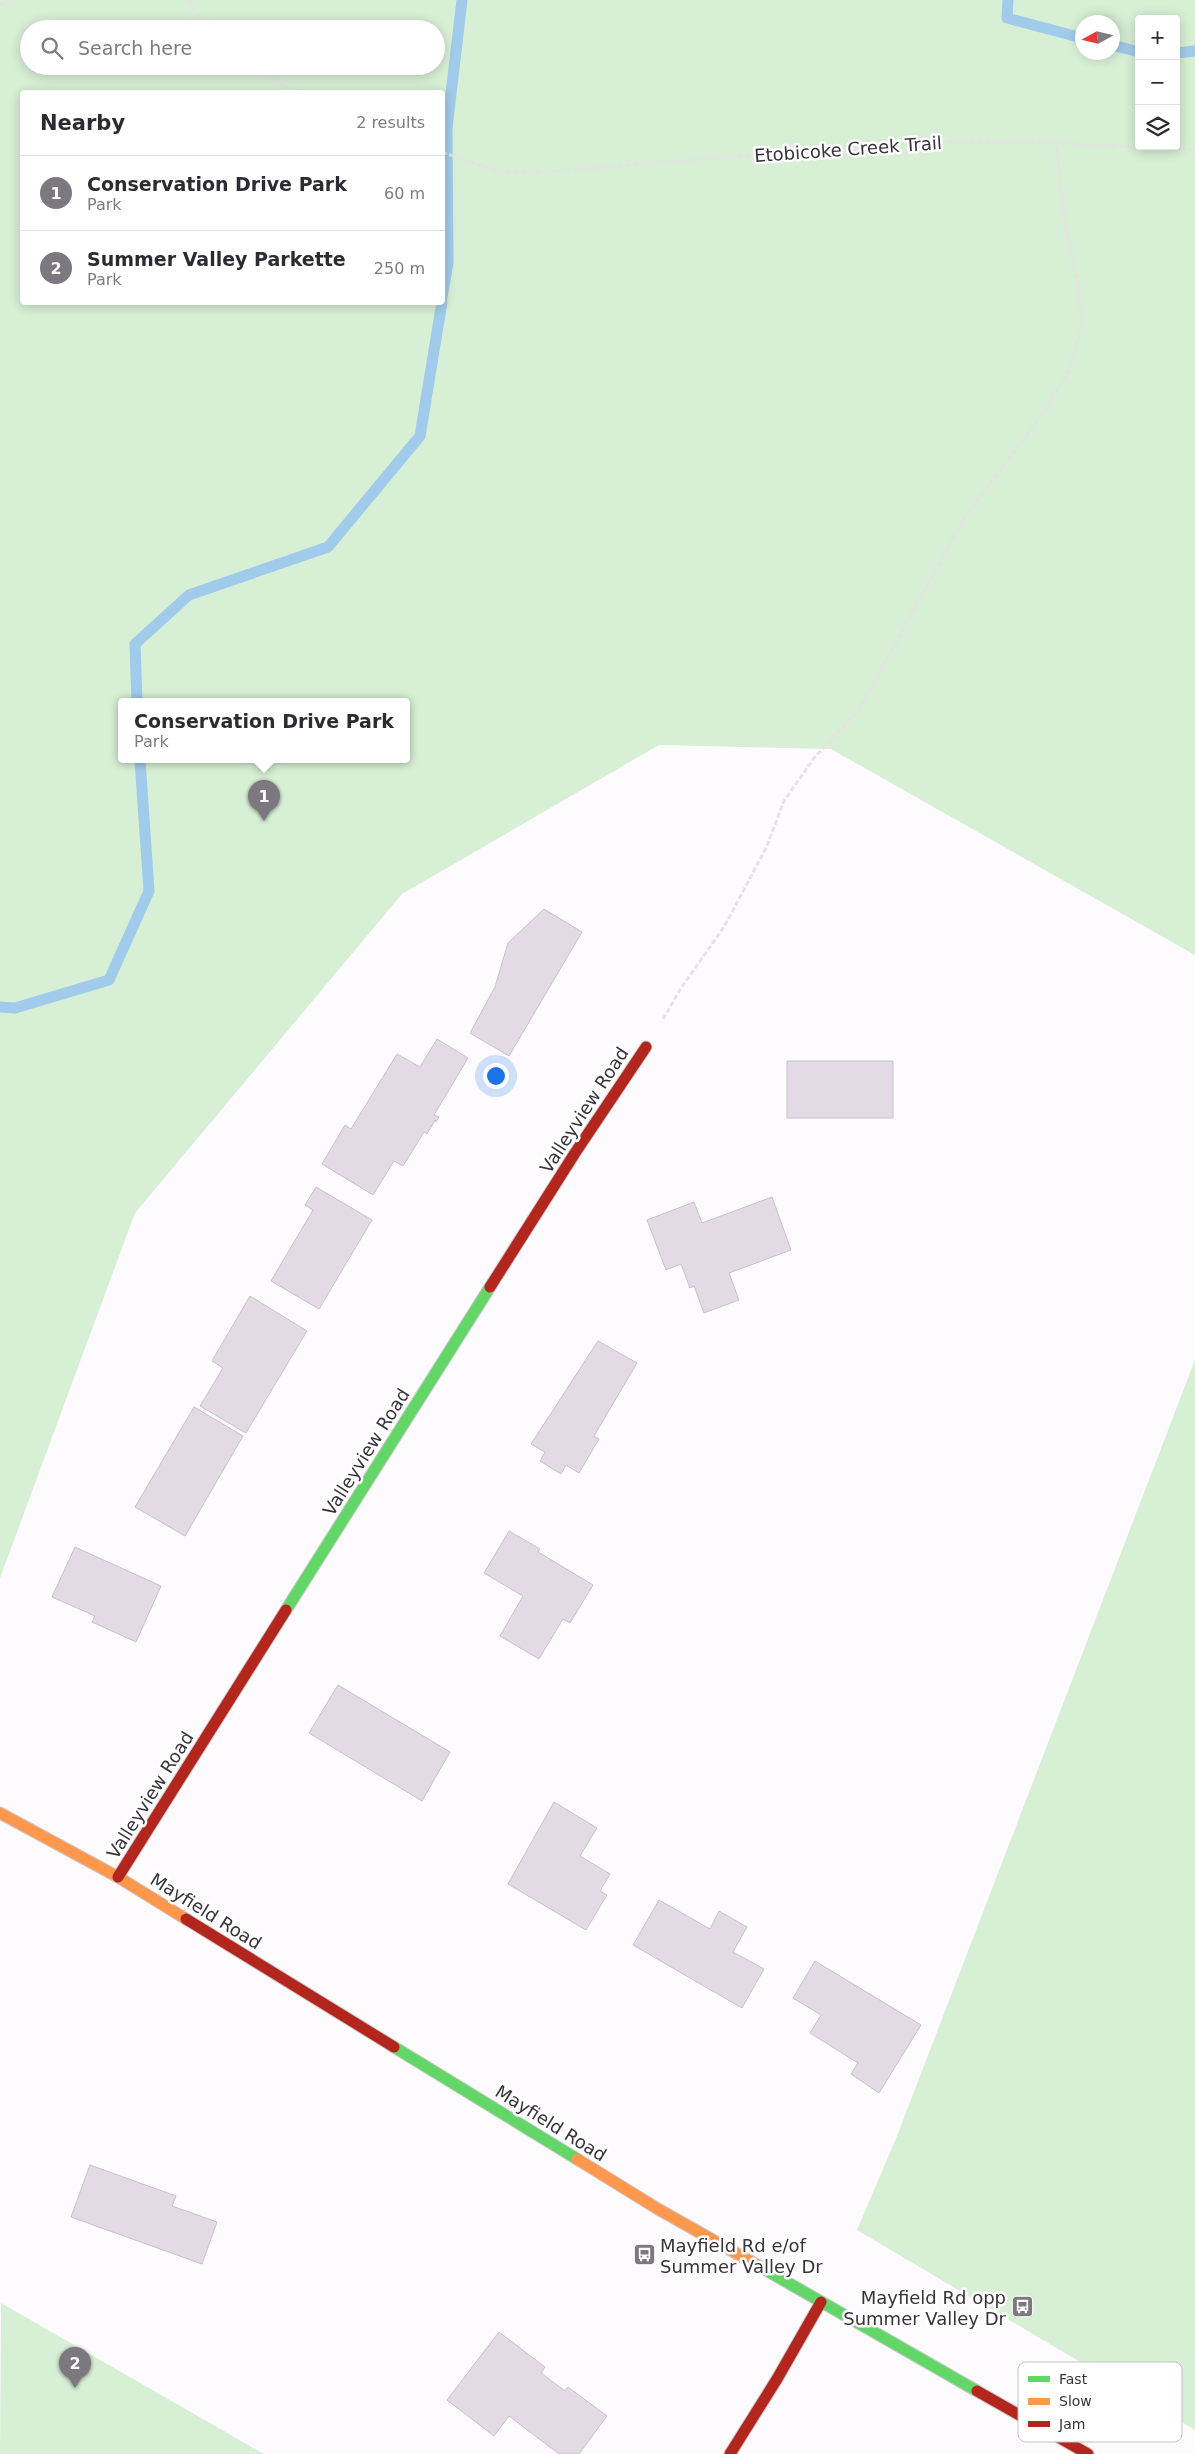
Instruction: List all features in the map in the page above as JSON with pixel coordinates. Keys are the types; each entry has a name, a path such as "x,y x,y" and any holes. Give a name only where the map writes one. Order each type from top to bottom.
{"main road":[{"name":"Valleyview Road","path":"118,1877 570,1162 646,1047"},
{"name":"Mayfield Road","path":"0,1813 118,1877 658,2209 1018,2414"},
{"path":"730,2454 777,2379 821,2302"},
{"name":"Mayfield Road","path":"1067,2442 1088,2454"}],"path":[{"path":"0,4 9,0"},
{"path":"188,0 202,20"},
{"path":"268,75 290,90"},
{"name":"Etobicoke Creek Trail","path":"445,153 502,172 558,171 923,141 1056,143 1195,150"},
{"path":"646,1047 681,988 724,927 766,848 784,801 814,758 858,711 965,517 1032,428 1070,370 1082,322 1077,279 1066,230 1056,143"}],"green space":[{"path":"0,0 1195,0 1195,955 831,749 659,745 402,894 135,1213 0,1578"},
{"path":"1195,1360 1195,2430 1182,2422 1182,2362 1080,2362 857,2230 897,2136"},
{"path":"1,2303 264,2454 0,2454"}],"building":[{"path":"544,909 582,932 509,1056 470,1033 495,987 508,943"},
{"path":"437,1039 468,1058 434,1115 439,1117 436,1122 435,1120 427,1134 424,1132 403,1166 394,1161 373,1195 322,1164 345,1125 351,1129 397,1054 420,1067"},
{"path":"787,1061 893,1061 893,1118 787,1118"},
{"path":"316,1187 372,1220 319,1309 271,1281 313,1210 305,1205"},
{"path":"772,1197 791,1250 729,1273 739,1300 704,1313 694,1286 690,1288 681,1264 666,1270 647,1220 694,1202 702,1223"},
{"path":"250,1296 307,1331 246,1433 200,1406 223,1368 212,1361"},
{"path":"598,1341 637,1363 594,1436 599,1439 579,1473 566,1465 561,1474 540,1461 545,1452 531,1444"},
{"path":"194,1407 243,1436 185,1536 135,1507"},
{"path":"509,1531 540,1549 538,1552 593,1585 570,1623 563,1619 539,1659 500,1636 523,1596 484,1573"},
{"path":"75,1547 161,1586 136,1642 92,1622 95,1616 52,1597"},
{"path":"338,1685 450,1752 422,1801 309,1733"},
{"path":"554,1802 597,1828 580,1856 610,1874 600,1891 607,1895 586,1930 508,1884"},
{"path":"659,1900 710,1929 719,1911 747,1927 733,1952 764,1969 742,2008 633,1945"},
{"path":"815,1961 921,2025 879,2093 851,2074 858,2063 810,2033 821,2015 793,1998"},
{"path":"90,2165 176,2196 172,2206 217,2222 202,2264 71,2217"},
{"path":"499,2332 545,2367 541,2373 565,2391 568,2387 607,2416 579,2454 559,2454 509,2416 494,2436 447,2400"}],"waterway":[{"path":"445,280 448,263 447,128 462,0"},
{"path":"1008,0 1007,18 1075,36"},
{"path":"1120,47 1135,51"},
{"path":"1180,53 1195,51"},
{"path":"137,698 135,644 189,595 328,547 420,436 442,305"},
{"path":"0,1007 15,1008 109,980 149,891 140,763"}],"traffic: fast":[{"path":"286,1610 490,1287"},
{"path":"394,2047 577,2159"},
{"path":"757,2265 977,2391"}],"traffic: slow":[{"path":"0,1813 118,1877 186,1919"},
{"path":"577,2159 658,2209 757,2265"}],"traffic: jam":[{"path":"490,1287 575,1153 646,1047"},
{"path":"118,1877 286,1610"},
{"path":"186,1919 394,2047"},
{"path":"730,2454 777,2379 821,2302"},
{"path":"977,2391 1018,2414"},
{"path":"1067,2442 1088,2454"}],"place":[{"name":"Conservation Drive Park","path":"264,821"},
{"name":"Mayfield Rd e/of Summer Valley Dr","path":"644,2255"},
{"name":"Mayfield Rd opp Summer Valley Dr","path":"1022,2307"},
{"name":"Summer Valley Parkette","path":"75,2388"}]}
